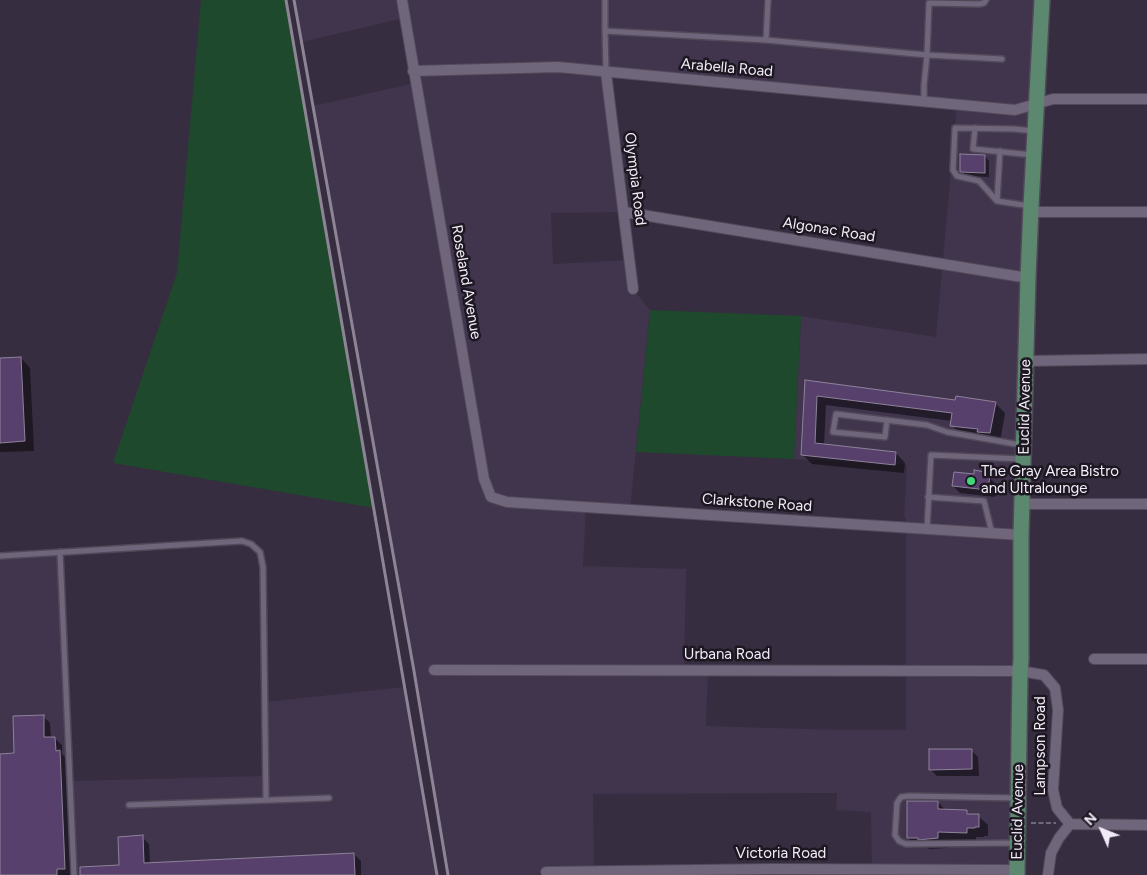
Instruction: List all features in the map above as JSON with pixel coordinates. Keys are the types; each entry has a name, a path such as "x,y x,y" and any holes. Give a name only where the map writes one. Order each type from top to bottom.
{"main road":[{"name":"Euclid Avenue","path":"1017,873 1021,535 1028,278 1042,0"}],"street":[{"name":"Roseland Avenue","path":"402,0 484,479 491,497"},
{"name":"Arabella Road","path":"413,71 558,67 1015,110 1053,99 1147,99"},
{"name":"Olympia Road","path":"606,73 633,289"},
{"path":"1031,209 1147,212"},
{"name":"Algonac Road","path":"624,212 1028,278"},
{"path":"1027,361 1147,359"},
{"name":"Clarkstone Road","path":"491,497 507,502 1021,535"},
{"path":"1023,504 1147,504"},
{"path":"1094,659 1147,659"},
{"name":"Urbana Road","path":"434,670 1020,671"},
{"name":"Lampson Road","path":"1020,671 1044,675 1055,688 1058,710 1053,790 1057,808 1070,824"},
{"path":"1048,875 1051,853 1058,838 1070,824 1147,825"},
{"name":"Victoria Road","path":"546,872 772,869 1017,873"}],"lane":[{"path":"605,0 606,73"},
{"path":"766,40 768,0"},
{"path":"924,101 929,3 979,4 984,3 986,0"},
{"path":"605,31 766,40 927,55 1002,59"},
{"path":"1031,209 997,201 979,181 957,176 953,170 955,128 1035,131"},
{"path":"975,128 973,149 1034,155"},
{"path":"997,201 1000,151"},
{"path":"887,420 885,437 833,432 836,414 887,420 927,425 1024,452"},
{"path":"926,529 931,456 1024,452"},
{"path":"928,497 984,501 992,533"},
{"path":"0,556 242,541 251,544 260,552 262,567 266,800"},
{"path":"60,552 74,875"},
{"path":"1017,843 906,844 899,841 895,835 897,803 901,797 1019,798"},
{"path":"129,805 328,798"}],"path":[{"path":"1038,823 1056,823"}],"shaded area":[{"path":"294,0 1042,0 1017,875 908,875 908,870 872,869 871,812 836,810 837,793 593,794 594,871 550,875 448,875 414,671 313,106 415,83 404,18 302,42","holes":["606,73 957,104 936,337 801,316 794,459 907,465 904,517 906,517 906,730 706,726 708,670 684,670 686,569 583,566 586,507 630,510 650,310 633,289 629,260 553,264 551,213 624,212"]},
{"path":"60,552 70,781 266,776 265,702 404,687 437,875 0,875 0,556"}],"green space":[{"path":"201,0 286,0 374,508 113,463 177,273"},
{"path":"650,310 801,316 794,459 636,452"}],"building":[{"path":"960,154 985,155 985,173 960,172"},
{"path":"21,357 25,441 0,443 0,358"},
{"path":"805,380 955,400 956,396 996,402 990,433 977,432 978,429 950,426 952,413 817,396 815,443 896,452 895,465 801,455"},
{"name":"The Gray Area Bistro and Ultralounge","path":"974,470 985,472 984,475 990,476 988,490 952,486 954,472 974,474"},
{"path":"44,715 44,737 55,737 56,751 60,750 65,869 57,869 57,875 0,875 0,754 14,753 13,716"},
{"path":"929,749 972,749 972,769 929,770"},
{"path":"907,801 938,801 938,809 967,810 967,814 979,814 979,827 967,828 967,833 938,832 938,838 918,840 918,838 907,838"},
{"path":"143,835 144,863 354,853 355,875 80,875 80,867 119,865 118,837"}],"railway":[{"path":"286,0 437,875"},
{"path":"294,0 414,671 448,875"}],"place":[{"name":"The Gray Area Bistro and Ultralounge","path":"971,481"}]}
